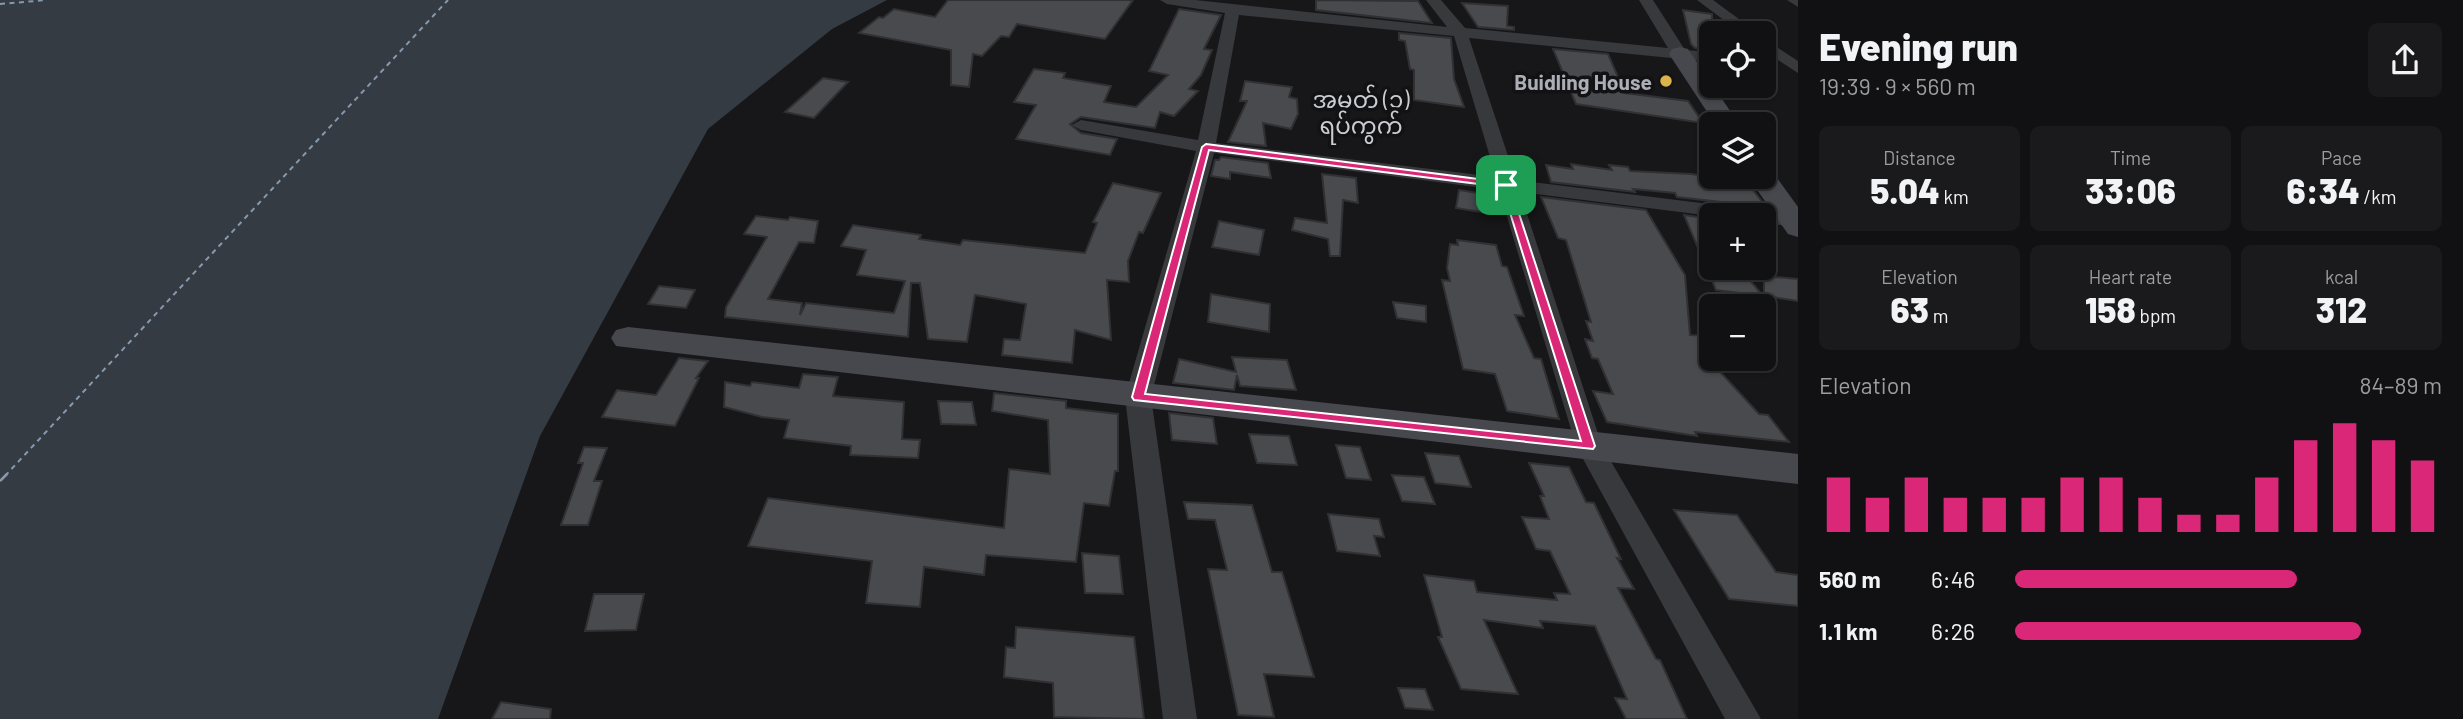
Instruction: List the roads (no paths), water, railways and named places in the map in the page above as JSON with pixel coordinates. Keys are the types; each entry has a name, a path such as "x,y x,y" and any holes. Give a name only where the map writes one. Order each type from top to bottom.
{"street":[{"path":"1167,0 1233,10 1699,56"},
{"path":"1271,0 1280,14"},
{"path":"1433,0 1460,32 1589,446 1744,719"},
{"path":"1646,0 1719,112"},
{"path":"1704,0 1733,21"},
{"path":"1180,719 1138,397 1206,147 1233,10"},
{"path":"1776,52 1796,66"},
{"path":"1776,63 1796,66"},
{"path":"1080,125 1206,147 1699,209"},
{"path":"1769,189 1788,222"},
{"path":"628,338 1798,469"}],"place":[{"name":"Buidling House","path":"1666,81"}],"district":[{"name":"အမှတ် (၁) ရပ်ကွက်","path":"1361,112"}]}
